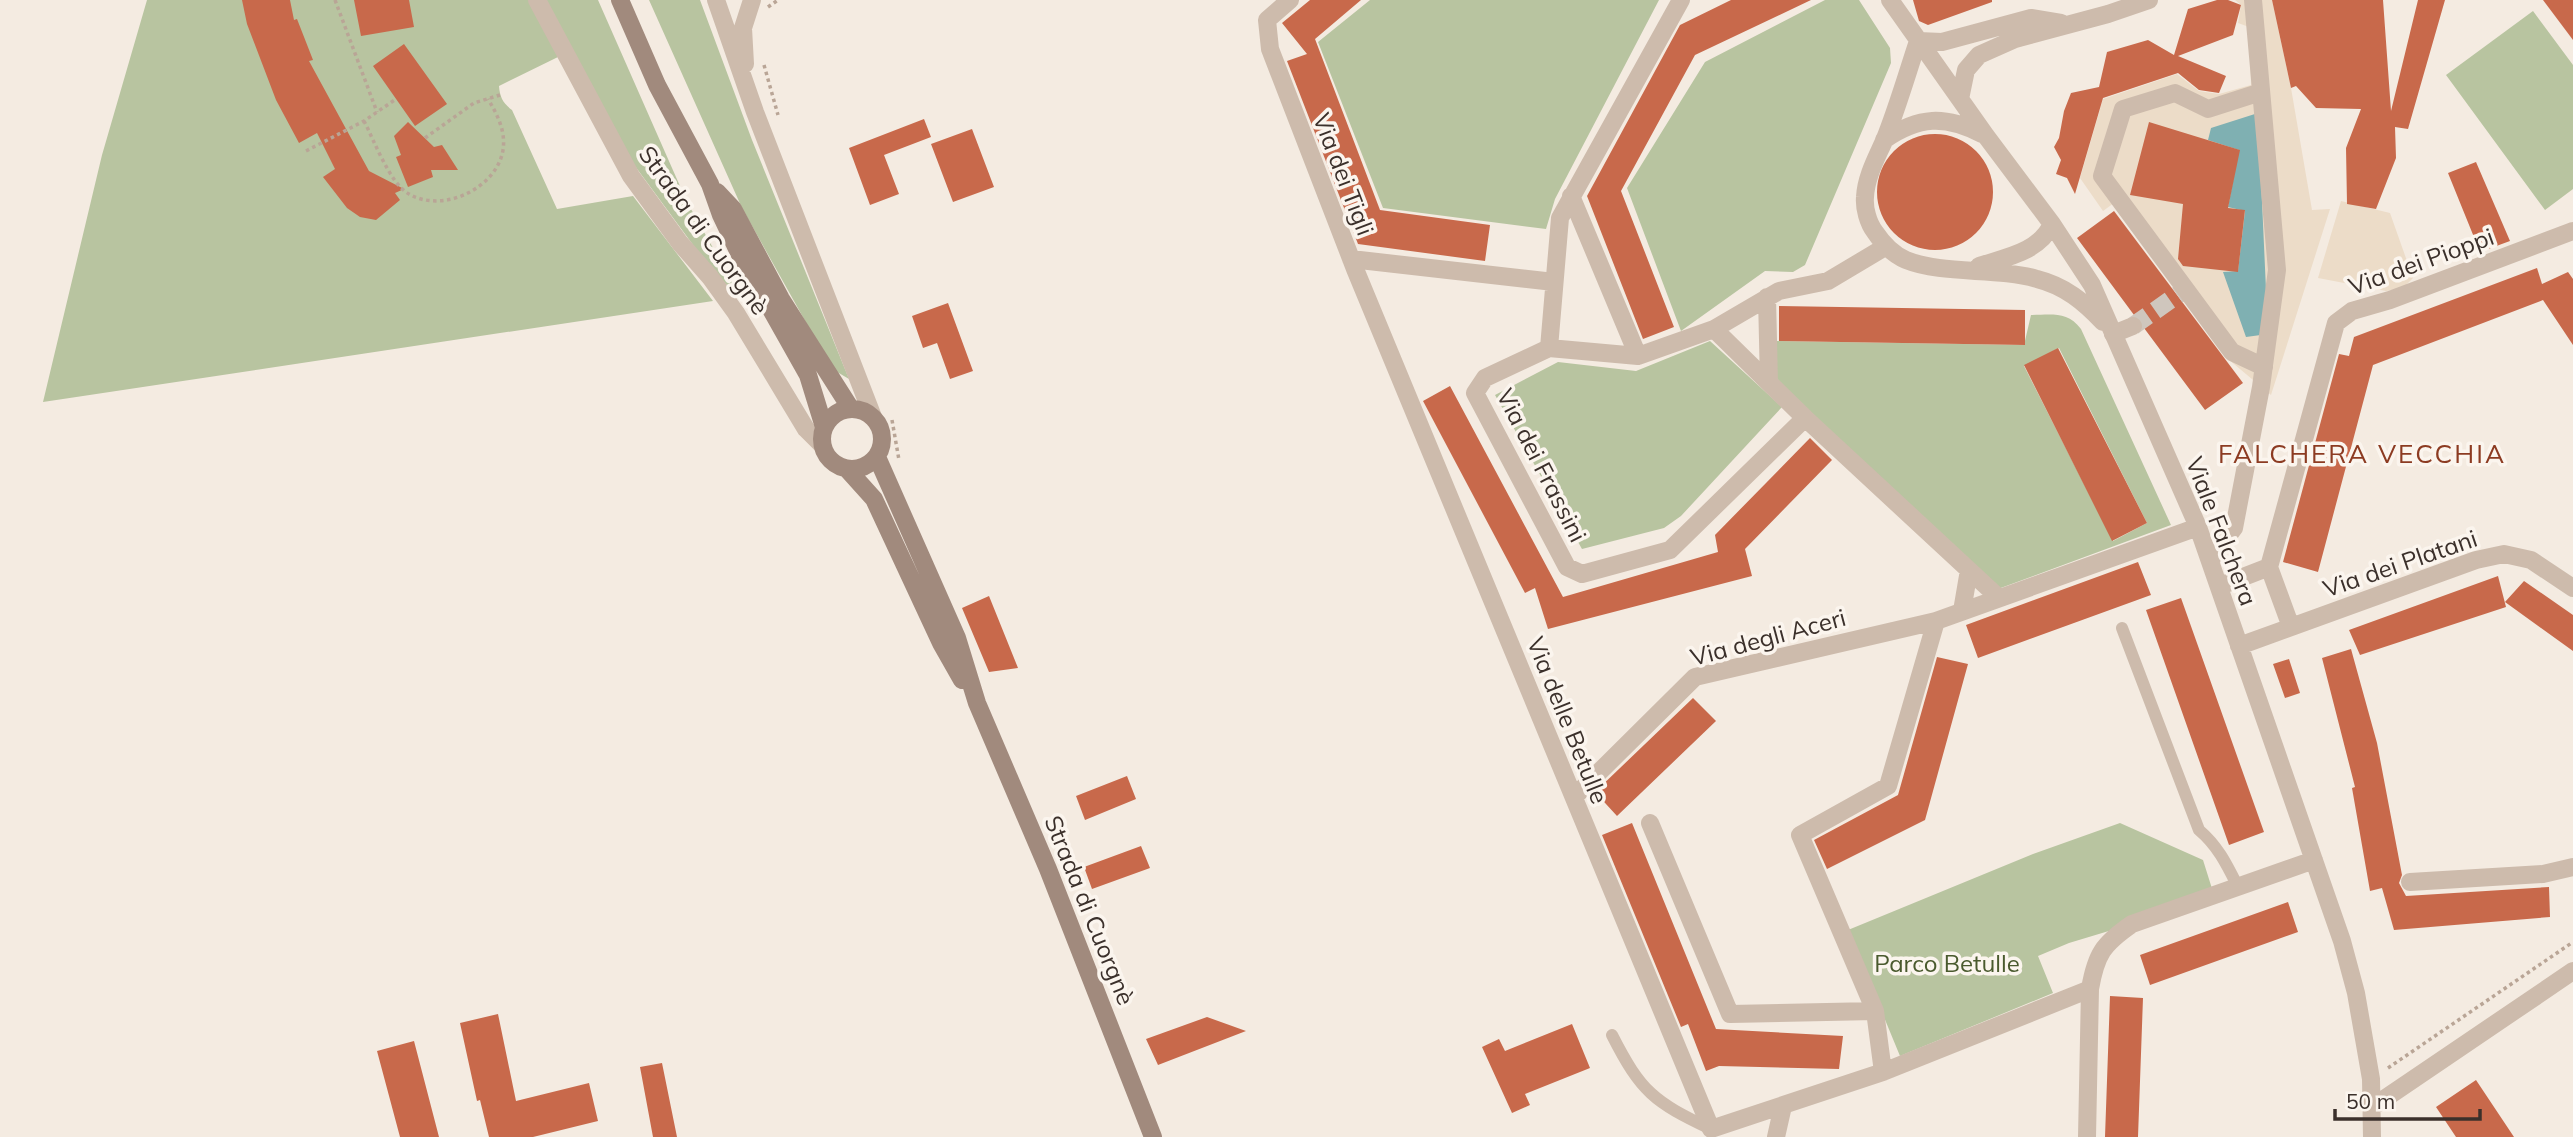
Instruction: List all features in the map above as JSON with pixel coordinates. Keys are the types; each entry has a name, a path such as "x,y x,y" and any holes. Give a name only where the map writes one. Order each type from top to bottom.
{"main road":[{"name":"Strada di Cuorgnè","path":"620,0 657,86 710,184 738,251 807,375 822,436"},
{"name":"Strada di Cuorgnè","path":"710,184 733,209 781,299 851,409"},
{"path":"851,409 863,411 873,417 880,427 882,438 877,457 864,467 847,469 830,461 822,436 836,413 851,409"},
{"name":"Strada di Cuorgnè","path":"877,457 957,638 977,704 1048,869 1153,1137"},
{"name":"Strada di Cuorgnè","path":"847,469 874,499 941,643 977,704"}],"street":[{"name":"Strada di Cuorgnè","path":"537,0 631,176 736,313 806,429 822,436"},
{"path":"716,0 755,112 873,417"},
{"path":"752,0 743,28 743,49 755,112"},
{"name":"Via dei Tigli","path":"1290,0 1267,20 1270,49 1350,260 1555,282"},
{"path":"1549,348 1560,218 1681,0"},
{"path":"1960,99 1966,70 1979,55 2015,39 2149,0"},
{"path":"2211,559 2234,528 2264,367 2277,270 2253,0"},
{"name":"Viale Falchera","path":"1893,1 1918,41 2052,224 2092,285 2198,527 2342,941 2356,993 2371,1079 2372,1137"},
{"path":"2064,24 2031,18 1942,42 1918,41 1884,140 1870,172 1864,198 1869,224 1885,247 1906,260 1933,266 2014,273 2041,279 2083,301 2113,334 2133,326"},
{"path":"2261,92 2208,109 2175,93 2123,109 2102,176 2232,352 2264,367"},
{"path":"1884,140 1918,122 1945,120 1962,124 1986,136"},
{"path":"1571,196 1638,355"},
{"path":"1969,269 2032,248 2047,236 2052,224"},
{"name":"Via dei Pioppi","path":"2269,567 2336,323 2352,311 2570,237"},
{"name":"Via dei Frassini","path":"1805,418 1670,550 1582,574 1567,567 1475,393 1485,378 1549,348 1638,355 1714,329 1779,290 1828,281 1885,247"},
{"name":"Via delle Betulle","path":"1350,260 1711,1129"},
{"path":"1767,298 1769,383"},
{"path":"1714,329 1805,418 1998,597"},
{"name":"Via degli Aceri","path":"1574,797 1695,677 1936,621 2198,527"},
{"name":"Via dei Platani","path":"2239,646 2476,560 2504,554 2531,560 2573,588"},
{"path":"2220,586 2269,567 2291,627"},
{"path":"1962,611 1969,570"},
{"path":"1883,1072 1875,1011 1800,835 1888,786 1936,621"},
{"path":"1650,823 1730,1014 1875,1011"},
{"path":"2087,1137 2090,989 2094,966 2109,940 2132,924 2314,860"},
{"path":"2410,882 2543,874 2573,867"},
{"path":"2371,1108 2573,971"},
{"path":"1711,1129 1883,1072 2090,989"},
{"path":"1776,1137 1783,1106"}],"lane":[{"path":"2122,628 2199,830 2220,851 2238,887"},
{"path":"1612,1035 1629,1068 1654,1098 1671,1110 1711,1129"}],"path":[{"path":"335,0 377,112"},
{"path":"764,18 768,7 778,0"},
{"path":"764,64 781,126"},
{"path":"425,138 474,103 500,95"},
{"path":"306,151 364,121 396,99"},
{"path":"364,121 392,177 407,194 427,201 449,199 473,191 493,174 503,149 500,120 488,99"},
{"path":"2388,1068 2573,942"}],"green space":[{"path":"147,0 529,0 558,57 499,86 499,90 502,100 512,110 557,209 633,196 713,301 43,402 102,155"},
{"path":"546,0 598,0 687,202 734,285 729,287 713,272 632,162"},
{"path":"649,0 700,0 752,140 849,379 832,369 742,208"},
{"path":"1370,0 1659,0 1555,199 1546,229 1383,208 1318,42"},
{"path":"1825,0 1859,0 1890,48 1891,63 1805,265 1793,272 1765,271 1681,331 1627,188 1705,62"},
{"path":"2533,11 2573,65 2573,189 2545,210 2446,75"},
{"path":"2031,315 2065,317 2081,329 2171,525 1998,589 1776,377 1775,341 2024,345","holes":["2059,348 2147,523 2113,541 2024,366"]},
{"path":"1710,341 1782,407 1681,516 1664,528 1582,549 1495,395 1558,362 1636,371"},
{"name":"Parco Betulle","path":"2120,823 2203,860 2214,895 2069,943 2038,956 2053,993 1900,1056 1848,930 2033,854"}],"shaded area":[{"path":"2235,0 2272,0 2291,88 2312,210 2330,209 2271,395 2228,359 2114,203 2103,211 2080,178 2103,99 2177,74 2199,91 2219,94 2251,85 2249,27 2238,23 2241,5"},
{"path":"2341,201 2390,213 2413,278 2403,288 2386,291 2318,278"}],"water":[{"path":"2258,113 2268,334 2246,337 2223,272 2238,271 2245,211 2228,207 2239,150 2208,140 2211,128"}],"building":[{"path":"242,0 290,0 294,20 297,19 313,60 309,61 369,171 404,189 395,193 400,200 376,220 360,217 347,208 323,177 335,169 317,133 299,143 276,100 247,24"},
{"path":"354,0 409,0 414,27 361,36"},
{"path":"1310,0 1361,0 1315,39 1380,210 1490,225 1485,261 1358,244 1287,61 1307,54 1282,23"},
{"path":"1731,0 1811,0 1695,55 1621,191 1674,327 1643,339 1587,196 1680,25"},
{"path":"1913,0 1992,2 1928,25 1919,21"},
{"path":"2217,0 2228,0 2241,5 2233,35 2178,56 2226,76 2219,93 2199,90 2178,73 2103,98 2075,194 2067,178 2056,174 2061,160 2054,147 2071,93 2099,87 2107,52 2148,40 2174,55 2188,9"},
{"path":"2272,0 2383,0 2391,111 2418,0 2445,0 2408,129 2395,127 2396,158 2376,209 2347,204 2346,148 2361,109 2316,108 2296,86 2291,88"},
{"path":"2543,0 2573,0 2573,40"},
{"path":"404,44 447,104 415,126 373,66"},
{"path":"924,119 931,137 884,155 899,194 870,205 849,148"},
{"path":"408,122 434,147 442,145 458,170 431,170 433,177 408,187 396,157 401,155 394,136"},
{"path":"2149,122 2240,150 2228,208 2245,210 2238,272 2183,266 2178,259 2183,204 2130,195"},
{"path":"972,129 994,187 953,202 931,144"},
{"path":"1935,134 1957,139 1976,151 1988,170 1993,192 1988,214 1976,233 1957,245 1935,250 1913,245 1894,233 1882,214 1877,192 1882,170 1894,151 1913,139"},
{"path":"2476,162 2510,241 2480,252 2448,173"},
{"path":"2114,211 2243,383 2205,410 2144,328 2143,321 2134,315 2077,238"},
{"path":"2537,268 2542,284 2568,272 2573,279 2573,345 2543,300 2373,365 2318,572 2283,562 2339,354 2349,356 2354,337"},
{"path":"948,303 973,371 950,379 937,343 923,348 912,316"},
{"path":"1779,306 2025,310 2025,345 1779,341"},
{"path":"2058,348 2147,523 2112,541 2024,365"},
{"path":"1450,386 1563,597 1718,552 1715,535 1810,438 1832,460 1745,549 1752,576 1548,629 1535,588 1525,593 1423,401"},
{"path":"2138,562 2151,595 1978,658 1966,625"},
{"path":"2498,576 2506,607 2360,655 2349,630"},
{"path":"2524,581 2573,615 2573,651 2505,602"},
{"path":"989,596 1018,668 989,672 962,608"},
{"path":"2181,598 2264,832 2229,845 2146,610"},
{"path":"2351,649 2377,743 2402,875 2399,883 2406,896 2549,887 2550,917 2394,930 2382,888 2370,891 2352,788 2355,787 2322,658"},
{"path":"1937,657 1968,664 1925,820 1827,869 1814,840 1898,795"},
{"path":"2289,659 2300,693 2285,698 2273,664"},
{"path":"1693,698 1716,721 1617,816 1595,792"},
{"path":"1127,776 1136,799 1085,820 1076,796"},
{"path":"1632,823 1716,1029 1843,1036 1839,1069 1719,1066 1706,1071 1688,1024 1681,1027 1602,835"},
{"path":"1141,846 1150,868 1092,889 1084,867"},
{"path":"2288,902 2298,932 2150,985 2140,955"},
{"path":"2110,996 2143,998 2138,1137 2105,1137"},
{"path":"498,1014 516,1101 589,1083 598,1121 533,1137 489,1137 480,1100 477,1101 460,1023"},
{"path":"1207,1017 1246,1031 1158,1065 1146,1039"},
{"path":"1572,1024 1590,1068 1525,1094 1530,1105 1512,1113 1482,1047 1499,1039 1505,1051"},
{"path":"414,1041 439,1137 400,1137 377,1051"},
{"path":"662,1063 677,1137 653,1137 640,1067"},
{"path":"2476,1080 2514,1137 2456,1137 2436,1107"}],"tunnel":[{"path":"2133,326 2186,289"}],"district":[{"name":"FALCHERA VECCHIA","path":"2362,453"}]}
